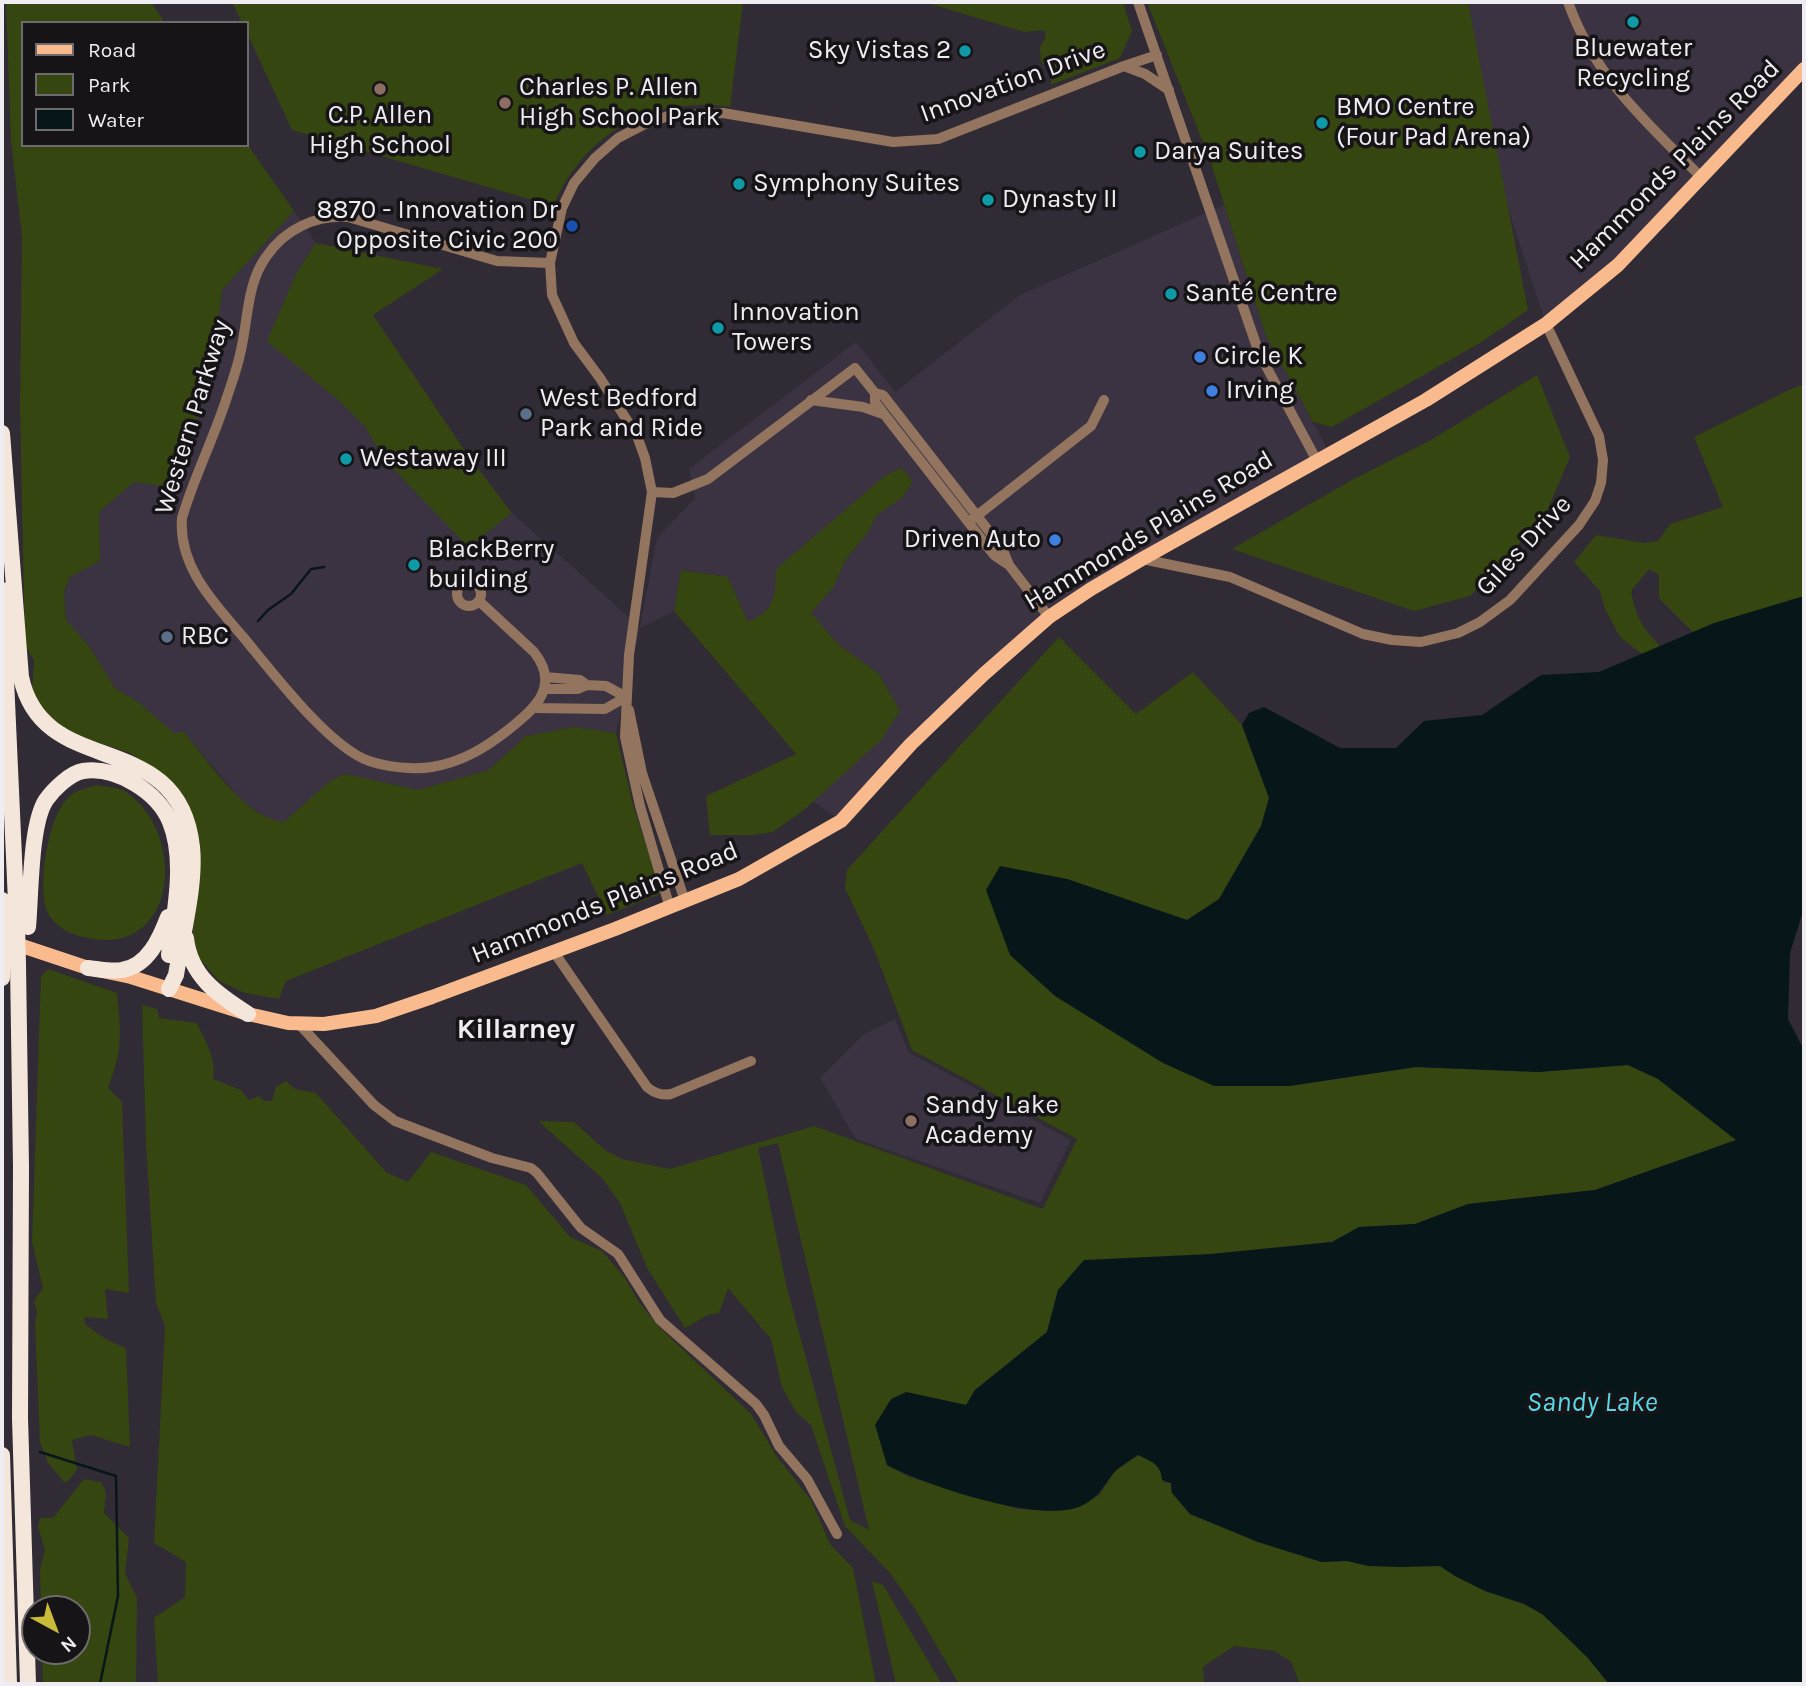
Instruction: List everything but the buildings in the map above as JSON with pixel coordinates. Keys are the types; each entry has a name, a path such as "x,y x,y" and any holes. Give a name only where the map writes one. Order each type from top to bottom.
{"highway":[{"path":"2,433 20,677 26,697 38,717 58,734 141,768 158,779 172,794 186,820 192,845 192,880 176,975 169,989"},
{"path":"2,590 17,964 21,1167 20,1431 28,1684"},
{"path":"2,978 17,964 16,923 36,826 45,801 63,782 81,771 108,772 134,783 154,798 170,821 177,850 177,891 166,972 169,989"},
{"path":"88,968 122,970 139,963 151,952 159,937 177,891"},
{"path":"2,900 16,923"},
{"path":"184,924 187,950 202,979 213,991 248,1014"},
{"path":"2,1455 9,1684"},
{"path":"2,1487 2,1492"}],"main road":[{"name":"Hammonds Plains Road","path":"2,939 88,968 169,989 248,1014 299,1024 324,1024 376,1016 554,952 739,879 841,821 911,744 1049,617 1142,559 1316,459 1426,400 1546,324 1618,265 1804,69"}],"street":[{"path":"1138,2 1259,353 1316,459"},
{"path":"1568,2 1598,65 1623,99 1702,178"},
{"name":"Innovation Drive","path":"670,908 631,769 625,737 629,654 652,492 637,436 574,343 552,295 550,263 561,214 574,183 595,158 618,138 643,124 668,116 723,113 893,142 918,142 938,139 974,127 1157,55"},
{"path":"1124,66 1145,74 1169,90"},
{"name":"Western Parkway","path":"479,601 542,662 545,689 536,708 488,746 461,760 430,767 398,767 369,761 344,748 323,728 228,620 204,590 190,566 181,528 186,505 213,438 237,366 254,280 265,258 279,241 294,229 330,216 348,217 497,261 550,263"},
{"name":"Giles Drive","path":"1142,559 1237,580 1363,634 1392,640 1434,640 1458,633 1480,622 1510,600 1579,525 1595,501 1601,483 1603,460 1599,436 1546,324"},
{"path":"652,492 673,493 708,479 855,368 874,393 875,402 884,414 973,519 1002,548 1009,565 1049,617"},
{"path":"874,393 883,396 973,519"},
{"path":"811,400 863,407 884,414"},
{"path":"973,519 1091,426 1104,400"},
{"path":"545,677 606,686 626,697"},
{"path":"545,689 578,689 587,685"},
{"path":"536,708 605,709 626,697"},
{"name":"Innovation Drive","path":"626,697 642,773 685,901"},
{"path":"554,952 652,1092 671,1094 751,1061"},
{"path":"299,1024 374,1105 395,1121 537,1172 581,1228 618,1254 660,1320 756,1404 779,1446 807,1479 836,1534"}],"shaded area":[{"path":"1467,2 1804,2 1804,69 1702,178 1546,324 1504,196"},
{"path":"1224,205 1266,336 1329,452 1049,617 841,821 813,801 900,711 879,674 838,644 811,613 834,586 846,559 869,531 876,516 904,496 913,481 901,468 886,476 845,512 761,616 748,622 728,577 681,570 674,611 640,628 616,733 574,727 526,736 489,770 418,790 346,774 331,780 285,822 271,821 240,799 183,731 175,735 138,702 115,688 89,646 66,620 64,593 70,577 100,560 99,512 134,482 214,358 222,290 294,211 316,243 297,272 337,399 364,425 384,459 468,546 512,513 640,627 657,538 695,498 689,469 856,342 895,392 1020,295"},
{"path":"895,1019 908,1052 1071,1140 1040,1203 856,1139 820,1078 864,1034"}],"green space":[{"path":"6,2 151,2 164,21 21,21 21,147 248,145 294,211 222,290 214,358 177,488 134,482 99,512 100,561 70,577 64,592 66,620 89,646 115,688 138,702 175,734 183,731 241,799 269,818 284,822 331,780 346,774 418,790 489,770 526,736 574,727 616,733 633,805 662,893 607,915 582,863 286,981 279,999 245,993 219,981 197,956 191,920 200,855 194,819 181,796 162,775 130,753 48,722 32,694 34,660 25,646 20,408 22,237 11,141"},
{"name":"Charles P. Allen High School Park","path":"232,2 743,2 730,107 701,105 673,108 647,114 624,125 602,140 583,158 553,206 292,130 248,35 248,21 241,21"},
{"path":"924,2 1123,2 1132,31 1120,58 1051,85 1051,70 1041,62 1040,47 1046,37 1044,30 1024,32"},
{"path":"1147,2 1468,2 1528,310 1480,343 1332,427 1313,422 1266,336 1210,160"},
{"path":"316,243 443,269 373,315 467,454 512,513 468,547 384,459 364,425 267,341 297,272"},
{"path":"1537,375 1570,457 1545,516 1470,596 1414,611 1232,549 1350,481 1431,440"},
{"path":"1804,384 1804,604 1696,635 1659,598 1659,575 1649,569 1631,591 1641,623 1663,649 1647,658 1620,637 1605,609 1600,591 1574,562 1596,535 1644,543 1658,541 1670,524 1723,507 1694,437"},
{"path":"901,468 913,481 904,496 876,516 869,531 846,559 834,586 811,613 838,644 879,674 900,711 881,740 805,809 773,832 710,835 706,796 796,754 674,611 681,570 728,577 748,622 769,607 774,595 776,569 886,475"},
{"path":"1059,637 1136,714 1193,672 1242,725 1269,798 1261,826 1219,899 1187,920 1067,879 1214,1086 1289,1086 1416,1067 1538,1072 1628,1065 1658,1079 1736,1140 1595,1190 1468,1204 1415,1224 1359,1227 1332,1242 1211,1254 1058,1290 1047,1332 975,1390 966,1405 906,1392 887,1465 909,1477 1018,1509 1058,1511 1099,1496 1114,1472 1138,1455 1158,1465 1165,1483 1171,1483 1171,1491 1190,1514 1258,1542 1321,1562 1347,1561 1399,1567 1440,1566 1485,1591 1524,1604 1542,1614 1557,1628 1587,1657 1609,1684 1300,1684 1291,1662 1275,1651 1234,1646 1203,1667 1204,1684 959,1684 914,1607 890,1573 845,1526 811,1425 796,1412 782,1387 771,1339 728,1288 719,1313 708,1315 685,1328 647,1268 620,1203 602,1178 538,1121 574,1122 605,1150 622,1159 670,1169 814,1126 1043,1209 1077,1139 912,1050 874,949 845,888 847,870","holes":["778,1143 869,1530 850,1520 787,1288 758,1148"]},
{"path":"96,785 123,790 146,812 159,836 165,863 164,890 155,913 139,931 115,939 84,937 62,928 53,921 44,899 44,867 56,817 71,795"},
{"path":"48,969 117,993 120,1030 116,1062 108,1088 122,1102 129,1293 105,1289 108,1319 84,1317 85,1324 107,1340 126,1348 130,1447 91,1435 72,1440 77,1470 67,1482 64,1482 48,1463 40,1442 35,1324 37,1313 34,1301 43,1288 32,1242 41,976"},
{"path":"142,1005 157,1009 159,1018 197,1023 212,1057 213,1079 241,1090 249,1100 259,1096 264,1101 272,1101 276,1087 286,1081 295,1089 316,1093 387,1173 408,1182 431,1152 526,1185 570,1237 602,1251 625,1278 639,1302 659,1327 751,1414 777,1457 811,1500 830,1544 853,1568 876,1684 158,1684 154,1618 185,1597 186,1562 154,1543 165,1326 156,1303 146,1143"},
{"path":"84,1479 101,1482 106,1492 104,1513 129,1538 125,1573 137,1598 136,1684 43,1684 42,1665 91,1665 91,1595 41,1595 40,1569 45,1550 38,1527 40,1518 53,1518"},
{"path":"872,1581 883,1585 942,1684 896,1684"}],"water":[{"name":"Sandy Lake","path":"1804,596 1804,908 1790,953 1788,1019 1804,1050 1804,1684 1609,1684 1587,1657 1557,1628 1542,1614 1524,1604 1485,1591 1440,1566 1368,1566 1347,1561 1322,1562 1258,1542 1190,1514 1172,1493 1171,1483 1162,1480 1157,1467 1138,1455 1115,1472 1093,1499 1065,1510 1014,1507 985,1500 928,1483 887,1465 875,1425 891,1399 906,1392 966,1405 975,1390 1047,1332 1058,1290 1084,1260 1211,1254 1332,1242 1359,1227 1415,1224 1468,1204 1595,1190 1736,1140 1658,1079 1628,1065 1538,1072 1416,1067 1289,1086 1214,1086 1163,1063 1055,996 1010,955 986,890 1000,866 1067,879 1187,920 1219,899 1261,826 1269,798 1242,725 1249,713 1264,707 1340,748 1396,748 1424,721 1482,715 1541,675 1599,672 1714,623"}],"waterway":[{"path":"258,621 268,610 291,594 311,569 324,567"},
{"path":"40,1452 116,1476 118,1596 100,1684"}],"place":[{"name":"Bluewater Recycling","path":"1633,22"},
{"name":"Sky Vistas 2","path":"965,51"},
{"name":"C.P. Allen High School","path":"380,89"},
{"name":"Charles P. Allen High School Park","path":"505,103"},
{"name":"BMO Centre (Four Pad Arena)","path":"1322,123"},
{"name":"Darya Suites","path":"1140,152"},
{"name":"Symphony Suites","path":"739,184"},
{"name":"Dynasty II","path":"988,200"},
{"name":"8870 - Innovation Dr Opposite Civic 200","path":"572,226"},
{"name":"Santé Centre","path":"1171,294"},
{"name":"Innovation Towers","path":"718,328"},
{"name":"Circle K","path":"1200,357"},
{"name":"Irving","path":"1212,391"},
{"name":"West Bedford Park and Ride","path":"526,414"},
{"name":"Westaway III","path":"346,459"},
{"name":"Driven Auto","path":"1055,540"},
{"name":"BlackBerry building","path":"414,565"},
{"name":"RBC","path":"167,637"},
{"name":"Sandy Lake Academy","path":"911,1121"}],"district":[{"name":"Killarney","path":"516,1030"}]}
